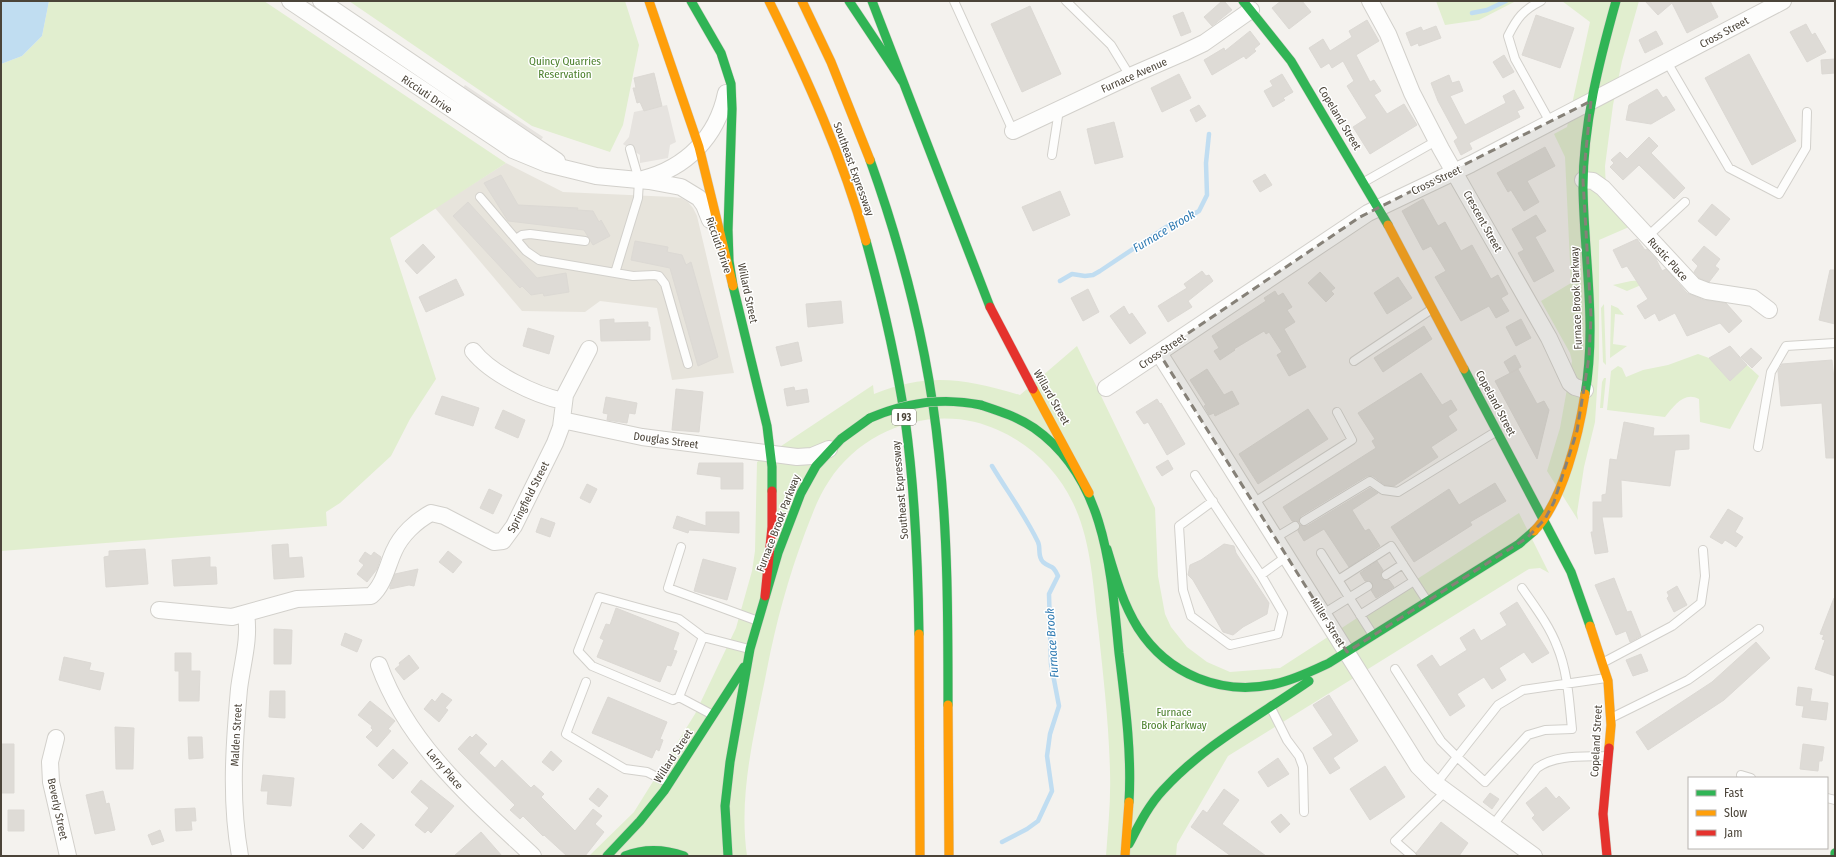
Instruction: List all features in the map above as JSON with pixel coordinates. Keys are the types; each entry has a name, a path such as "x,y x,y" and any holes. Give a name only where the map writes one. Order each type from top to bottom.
{"main road":[{"path":"648,1 699,147 733,286"},
{"name":"Willard Street","path":"691,1 716,41 728,74 732,109 728,247 733,286 762,398 771,454 773,481 772,527 765,596"},
{"name":"Southeast Expressway","path":"769,1 808,83 846,178 876,277 898,376 911,467 916,530 920,856"},
{"path":"802,1 845,94 881,191 897,240 931,391 941,468 946,544 949,856"},
{"path":"849,1 903,82"},
{"name":"Willard Street","path":"872,1 972,264 993,314 1007,343 1064,443 1088,493"},
{"name":"Furnace Brook Parkway","path":"728,856 725,820 726,793 750,649 778,553 801,493 810,474 831,448 851,431 870,418 894,408 921,402 953,400 981,405 1015,417 1044,436 1069,463 1094,505 1124,598 1137,627 1152,646 1168,661 1198,679 1219,686 1250,689 1277,685 1316,670 1519,544 1534,532 1545,519 1554,502 1570,458 1585,390 1591,330 1583,180 1585,150 1591,101 1601,56 1616,1"},
{"name":"Copeland Street","path":"1247,6 1291,61 1379,207 1545,519 1571,572 1603,662 1607,678 1610,718 1603,814 1607,856"},
{"path":"942,389 946,413"},
{"name":"I 93","path":"913,394 916,413"},
{"name":"Furnace Brook Parkway","path":"1107,549 1124,697 1128,750 1129,782 1125,856"},
{"name":"Furnace Brook Parkway","path":"1125,856 1144,815 1164,788 1180,771 1196,757 1271,708 1347,652"},
{"name":"Willard Street","path":"607,856 649,811 670,783 749,661"},
{"path":"625,856 638,851 648,850 667,851 684,856"}],"street":[{"name":"Ricciuti Drive","path":"290,1 513,150 547,164 573,169 596,176 640,180 681,187 699,198 708,214 733,286"},
{"name":"Ricciuti Drive","path":"321,1 538,149 573,169"},
{"name":"Crescent Street","path":"1370,1 1388,34 1412,93 1436,140 1549,338 1570,383 1580,389 1585,390"},
{"name":"Cross Street","path":"1106,388 1360,217 1454,172 1784,1"},
{"name":"Furnace Avenue","path":"1013,131 1204,42 1247,6"},
{"name":"Ricciuti Drive","path":"640,180 666,170 683,160 699,147 711,133 720,116 725,98 728,74"},
{"name":"Rustic Place","path":"1583,180 1593,181 1603,188 1694,286 1707,291 1753,298 1769,310"},
{"name":"Springfield Street","path":"159,610 232,617 296,599 371,596 381,583 398,543 414,526 431,513 444,516 494,542 503,541 514,526 558,435 562,420 563,401 570,383 589,349"},
{"path":"473,351 485,365 500,375 551,398 563,401"},
{"name":"Miller Street","path":"1159,353 1418,766 1441,787 1534,856"},
{"name":"Douglas Street","path":"562,420 642,437 771,454 804,457 819,454 831,448"},
{"name":"Malden Street","path":"240,856 234,820 233,794 239,688 248,635 246,614"},
{"name":"Larry Place","path":"379,665 394,699 410,726 431,753 468,795 533,856"},
{"name":"Beverly Street","path":"56,738 50,762 51,782 68,856"}],"lane":[{"path":"954,1 1013,131"},
{"path":"1066,1 1111,45 1130,76"},
{"path":"1541,1 1526,8 1515,22 1508,36 1515,59 1550,122"},
{"path":"1667,62 1729,168 1779,194 1806,148 1807,112"},
{"path":"1052,154 1059,110"},
{"path":"1364,182 1436,140"},
{"path":"615,273 636,208 640,180 630,149"},
{"path":"480,197 529,255 539,260 638,276 654,275 663,280 688,364"},
{"path":"1648,236 1685,202"},
{"path":"516,239 522,235 530,234 585,241"},
{"path":"1354,361 1433,309"},
{"path":"1758,447 1772,372 1786,346 1835,343"},
{"path":"1253,503 1352,440 1337,412"},
{"path":"1304,521 1370,480 1382,490 1398,492 1497,430"},
{"path":"1195,475 1261,575 1283,612 1278,634 1230,645 1191,616 1183,590 1179,526 1212,501"},
{"path":"1275,538 1295,526"},
{"path":"1338,580 1391,546 1428,601"},
{"path":"681,547 668,588 758,622"},
{"path":"1603,662 1672,626 1701,603 1706,576 1703,550"},
{"path":"1321,553 1373,636"},
{"path":"1261,575 1287,556"},
{"path":"1386,575 1403,564"},
{"path":"1360,615 1414,581"},
{"path":"1323,614 1368,586"},
{"path":"1395,669 1441,740 1457,757 1485,782 1528,735 1545,730 1572,728 1567,683 1558,647 1544,619 1522,588"},
{"path":"703,637 680,697 673,700 592,666 578,651 599,597 679,619 703,637 750,649"},
{"path":"1610,718 1688,680 1759,629"},
{"path":"1412,856 1395,841 1441,787 1457,757 1498,705 1523,690 1607,678"},
{"path":"586,682 566,734 625,769 647,772 670,783"},
{"path":"680,697 713,715"},
{"path":"1271,708 1287,740 1299,756 1303,767 1304,812"},
{"path":"1493,825 1537,768 1545,762 1568,758 1608,756"},
{"path":"1741,775 1748,777"}],"highlighted area":[{"path":"1591,101 1583,180 1591,316 1589,357 1577,431 1554,502 1545,519 1527,538 1347,652 1159,353 1360,217"}],"shaded area":[{"path":"465,85 543,137 539,143 461,91"},
{"path":"667,105 676,142 670,145 668,158 640,163 640,155 623,144 629,137 634,112"},
{"path":"506,163 563,192 673,197 681,198 688,202 697,216 734,373 672,380 657,308 600,301 585,312 522,311 435,208"}],"green space":[{"path":"49,1 264,1 506,163 390,238 436,379 410,419 391,456 340,503 326,512 327,526 1,551 1,64 22,56 42,36"},
{"name":"Quincy Quarries Reservation","path":"349,1 625,1 639,45 623,125 610,152 532,126"},
{"path":"1436,1 1516,1 1479,20 1445,25"},
{"path":"1562,1 1639,1 1622,61 1613,105 1605,166 1606,191 1629,227 1599,240 1599,358 1595,422 1584,467 1577,513 1578,520 1547,471 1560,428 1572,361 1570,353 1541,301 1571,283 1565,157 1554,134 1567,127 1590,22"},
{"path":"1646,280 1641,285 1627,291 1613,285 1631,281"},
{"path":"1604,304 1606,365 1603,362 1601,308"},
{"path":"1611,305 1618,308 1624,315 1615,314 1613,344 1627,346 1610,358"},
{"name":"Furnace Brook Parkway","path":"1077,346 1155,508 1158,576 1165,614 1171,627 1187,647 1207,662 1230,672 1280,668 1519,513 1549,573 1540,568 1529,569 1228,756 1177,844 1176,856 1106,856 1110,782 1106,699 1095,595 1088,547 1073,503 1056,475 1045,463 1020,442 1006,434 975,422 954,419 933,419 913,422 874,438 857,450 842,464 822,493 805,533 778,618 753,739 746,785 745,832 747,856 589,856 634,812 695,714 736,628 752,571 755,551 757,462 873,385 874,394 894,387 913,383 930,380 947,380 981,385 1020,395"},
{"path":"1698,354 1709,358 1730,381 1747,365 1759,376 1730,429 1700,422 1699,399 1694,397 1684,398 1672,408 1665,417 1607,410 1611,371 1618,366 1622,368 1626,377 1643,370 1668,365"},
{"path":"1604,378 1606,378 1603,408 1600,408 1602,382"}],"water":[{"path":"1,1 49,1 42,36 22,56 1,64"}],"building":[{"path":"1222,1 1224,1 1232,10 1212,26 1204,17"},
{"path":"1281,1 1302,1 1311,12 1289,29 1272,8"},
{"path":"1645,1 1710,1 1718,17 1687,33 1672,3 1658,15"},
{"path":"1030,6 1061,74 1022,92 991,24"},
{"path":"1183,12 1191,32 1181,36 1173,16"},
{"path":"1536,15 1574,28 1560,68 1522,55"},
{"path":"1367,20 1379,41 1356,55 1370,82 1374,80 1381,91 1374,95 1387,114 1404,104 1417,125 1370,154 1353,127 1367,118 1347,86 1354,81 1343,61 1332,68 1329,63 1321,68 1309,48 1323,39 1330,51 1352,37 1349,31"},
{"path":"1806,24 1812,35 1815,33 1826,52 1807,62 1790,32"},
{"path":"1436,26 1441,38 1419,46 1418,43 1411,46 1406,33 1421,27 1423,31"},
{"path":"1250,31 1260,44 1254,49 1256,51 1246,59 1244,56 1212,75 1204,60 1224,48 1225,51"},
{"path":"1656,31 1663,44 1645,53 1639,40"},
{"path":"1749,54 1796,141 1752,165 1705,78"},
{"path":"1504,55 1514,72 1503,78 1493,62"},
{"path":"1835,59 1835,73 1822,74 1821,60"},
{"path":"654,73 662,106 644,111 640,102 637,103 633,88 636,88 634,78"},
{"path":"1179,74 1191,98 1162,112 1151,88"},
{"path":"1282,74 1293,92 1283,98 1285,100 1273,107 1264,91 1273,86 1270,81"},
{"path":"1449,75 1452,83 1459,81 1463,91 1450,96 1465,125 1506,103 1503,96 1514,90 1524,108 1517,111 1520,117 1469,143 1472,149 1461,155 1454,141 1458,138 1438,101 1431,83"},
{"path":"1657,89 1663,98 1666,96 1675,110 1651,124 1626,120 1629,105"},
{"path":"1199,105 1206,116 1196,122 1190,110"},
{"path":"1114,122 1123,157 1095,164 1087,129"},
{"path":"1649,137 1658,146 1651,153 1685,188 1674,199 1639,165 1623,180 1610,167 1614,163 1611,160 1620,152 1627,159"},
{"path":"1545,147 1555,166 1527,181 1539,202 1524,211 1511,190 1508,192 1497,173"},
{"path":"1265,174 1272,185 1260,192 1253,181"},
{"path":"501,175 518,205 578,208 577,210 593,211 599,222 601,220 610,236 593,245 584,230 508,221 484,183"},
{"path":"1060,191 1070,215 1033,231 1022,207"},
{"path":"1423,199 1438,226 1445,222 1461,251 1472,245 1491,279 1498,275 1508,294 1501,298 1509,311 1496,318 1489,306 1461,321 1435,277 1446,271 1431,246 1423,250 1402,211"},
{"path":"468,202 537,278 566,273 569,292 544,296 543,293 531,295 522,286 520,288 453,216"},
{"path":"1712,204 1730,219 1716,236 1698,221"},
{"path":"1536,215 1546,231 1535,237 1554,271 1534,282 1518,253 1524,250 1512,229"},
{"path":"1637,239 1645,250 1647,249 1656,259 1662,271 1666,269 1687,293 1704,300 1726,303 1742,321 1729,333 1720,323 1687,336 1675,313 1659,321 1655,313 1645,319 1637,306 1648,299 1627,266 1622,268 1613,250"},
{"path":"635,241 668,247 667,252 682,255 686,265 691,262 718,357 698,366 670,268 631,260"},
{"path":"423,244 435,257 417,274 405,261"},
{"path":"1704,246 1720,259 1715,266 1719,269 1709,282 1699,278 1694,272 1698,266 1692,260"},
{"path":"1830,270 1835,270 1835,324 1819,320"},
{"path":"1202,271 1206,276 1209,275 1213,281 1188,301 1192,307 1168,322 1158,306 1187,288 1184,284"},
{"path":"1320,272 1335,288 1331,291 1334,294 1326,302 1308,283"},
{"path":"1398,277 1412,298 1387,314 1374,293"},
{"path":"456,279 464,295 426,312 419,297"},
{"path":"1088,289 1099,312 1083,321 1071,298"},
{"path":"1275,291 1278,296 1283,293 1292,307 1287,310 1295,322 1284,329 1306,367 1289,376 1277,355 1282,352 1269,332 1266,334 1264,331 1234,349 1235,350 1220,360 1214,351 1219,348 1212,336 1266,301 1264,298"},
{"path":"841,301 843,323 808,327 806,304"},
{"path":"1124,306 1129,315 1132,313 1146,333 1130,344 1110,316"},
{"path":"614,319 614,323 648,322 648,327 650,327 650,340 601,341 600,320"},
{"path":"1521,319 1531,338 1516,346 1506,327"},
{"path":"1424,326 1432,339 1383,372 1374,358"},
{"path":"528,328 554,336 549,354 523,346"},
{"path":"798,342 802,361 781,366 776,347"},
{"path":"1730,346 1747,365 1730,381 1709,358"},
{"path":"1751,348 1762,358 1752,368 1741,357"},
{"path":"1515,355 1521,367 1510,373 1504,362"},
{"path":"1832,360 1835,389 1835,458 1826,458 1822,403 1781,406 1778,371 1782,364"},
{"path":"1207,369 1224,395 1232,391 1239,404 1215,416 1214,413 1209,415 1204,406 1206,405 1190,380"},
{"path":"1518,369 1537,404 1544,401 1549,410 1537,459 1495,381"},
{"path":"1421,373 1442,405 1451,400 1457,410 1448,416 1457,430 1431,447 1438,457 1394,486 1385,485 1373,476 1367,476 1301,516 1299,522 1292,521 1283,507 1376,448 1372,441 1375,439 1358,413"},
{"path":"794,387 795,391 807,389 809,402 787,406 784,389"},
{"path":"676,389 703,392 699,432 672,430"},
{"path":"442,396 479,408 473,426 435,414"},
{"path":"606,397 637,403 635,414 629,413 627,423 607,420 608,414 603,413"},
{"path":"1157,399 1160,404 1161,403 1185,444 1167,455 1148,422 1144,424 1136,412"},
{"path":"1308,409 1328,439 1258,484 1239,454"},
{"path":"503,410 525,420 518,438 495,428"},
{"path":"1624,422 1654,428 1653,436 1689,435 1689,449 1675,450 1670,486 1621,480 1622,517 1602,517 1608,552 1595,554 1591,532 1593,532 1593,502 1602,502 1602,495 1606,494 1610,459 1617,460"},
{"path":"1168,460 1173,469 1162,476 1156,467"},
{"path":"699,463 743,463 743,489 721,489 721,477 697,474"},
{"path":"1495,483 1506,501 1470,522 1472,525 1414,562 1391,527 1449,489 1459,505"},
{"path":"587,484 597,489 590,503 580,498"},
{"path":"1370,488 1378,493 1352,510 1365,531 1369,529 1380,546 1349,567 1324,529 1304,541 1298,531 1300,525 1307,526"},
{"path":"489,489 502,495 493,514 480,508"},
{"path":"1728,509 1743,518 1735,532 1743,537 1736,547 1725,540 1722,544 1710,537"},
{"path":"706,512 739,512 739,533 689,530 688,533 673,528 677,516 706,526"},
{"path":"541,518 555,523 550,537 536,532"},
{"path":"288,544 289,558 302,557 304,577 274,579 272,545"},
{"path":"1224,544 1234,546 1236,553 1269,603 1267,614 1243,627 1233,635 1223,632 1193,580 1188,575 1190,565 1201,560"},
{"path":"145,549 148,584 106,587 104,557 109,556 109,551"},
{"path":"448,551 462,562 453,573 439,562"},
{"path":"365,552 371,556 374,552 381,557 377,569 367,582 357,574 364,565 359,561"},
{"path":"210,557 210,567 216,567 217,584 174,586 172,560"},
{"path":"703,559 736,568 727,600 694,591"},
{"path":"1377,561 1383,570 1381,573 1381,578 1384,580 1389,580 1394,587 1376,598 1371,590 1373,586 1372,583 1365,581 1360,573"},
{"path":"418,569 414,586 409,585 390,589 395,574"},
{"path":"1614,578 1627,612 1631,611 1641,636 1630,642 1626,631 1616,635 1595,585"},
{"path":"1677,586 1687,605 1674,612 1667,598 1669,596 1667,592"},
{"path":"1834,598 1835,676 1815,669 1825,640 1822,639 1824,635 1820,634"},
{"path":"1517,602 1549,653 1532,663 1524,652 1499,668 1506,680 1492,689 1484,677 1457,694 1465,706 1450,716 1417,665 1432,655 1440,667 1467,650 1460,638 1474,629 1481,641 1507,625 1500,613"},
{"path":"616,608 679,633 673,650 677,651 671,666 667,665 660,682 597,657 604,640 600,638 606,624 610,625"},
{"path":"274,629 292,630 291,664 274,664"},
{"path":"345,633 362,640 357,652 341,645"},
{"path":"1756,642 1770,658 1724,700 1648,750 1636,732 1712,682"},
{"path":"175,653 191,653 191,671 200,671 199,701 179,701 179,671 175,671"},
{"path":"1641,654 1648,671 1633,676 1626,660"},
{"path":"409,655 419,668 404,680 395,669 400,665 399,663"},
{"path":"64,657 91,663 89,670 104,673 100,690 59,680"},
{"path":"1798,687 1812,689 1810,701 1828,703 1826,720 1802,717 1804,706 1796,705"},
{"path":"270,691 285,691 285,718 269,717"},
{"path":"442,693 452,700 445,708 448,710 439,722 424,709 432,699 435,702"},
{"path":"1329,695 1358,741 1333,758 1340,768 1330,774 1313,748 1333,735 1313,705"},
{"path":"608,697 667,722 660,739 663,740 659,751 656,749 652,758 592,733"},
{"path":"370,701 395,721 388,729 391,731 377,747 366,737 373,730 371,728 372,726 358,715"},
{"path":"115,727 134,728 133,769 116,769"},
{"path":"476,734 487,744 479,753 495,768 502,760 531,788 534,785 544,794 541,797 575,831 593,809 602,816 595,824 604,832 585,856 567,856 544,835 543,836 523,816 520,819 510,810 515,805 458,749 470,736 472,738"},
{"path":"188,737 202,737 203,758 189,759"},
{"path":"1,744 14,744 14,793 1,793"},
{"path":"1803,744 1824,747 1822,761 1819,761 1818,771 1800,769"},
{"path":"393,749 408,763 393,779 378,765"},
{"path":"551,751 562,761 553,771 542,762"},
{"path":"1278,758 1289,774 1268,787 1258,772"},
{"path":"1385,766 1405,797 1370,820 1350,789"},
{"path":"263,775 294,778 291,806 267,804 268,791 261,791"},
{"path":"421,780 454,806 431,833 428,830 425,833 415,825 429,808 411,792"},
{"path":"1546,787 1556,799 1559,796 1570,808 1543,831 1532,818 1535,815 1526,803"},
{"path":"598,788 608,796 599,807 589,799"},
{"path":"1224,789 1239,800 1222,824 1266,856 1231,856 1191,827 1203,810 1207,813"},
{"path":"103,791 106,804 109,803 115,830 95,834 86,795"},
{"path":"1490,793 1499,799 1492,809 1483,802"},
{"path":"195,808 196,821 191,821 192,830 176,831 175,809"},
{"path":"8,810 24,810 24,831 8,831"},
{"path":"1281,814 1290,824 1280,833 1271,822"},
{"path":"1441,822 1468,843 1459,856 1417,856 1416,853"},
{"path":"361,823 375,835 363,849 349,836"},
{"path":"160,830 164,841 152,845 148,835"},
{"path":"481,832 502,856 454,856"}],"waterway":[{"name":"Furnace Brook","path":"1472,13 1487,10 1506,1"},
{"name":"Furnace Brook","path":"1060,281 1072,274 1085,276 1093,275 1166,227 1199,211 1207,195 1206,163 1209,134"},
{"name":"Furnace Brook","path":"992,466 1033,532 1039,544 1041,560 1053,568 1058,576 1049,594 1051,664 1059,706 1050,734 1047,756 1052,791 1038,821 1027,829 1002,842"}],"traffic: fast":[{"path":"691,1 721,53 731,84 732,109 728,230 729,261 733,286 767,426 772,467 772,491"},
{"path":"849,1 903,82"},
{"path":"872,1 990,307"},
{"path":"1243,1 1291,61 1388,225"},
{"path":"1585,394 1590,342 1590,317 1584,214 1584,164 1593,93 1616,1"},
{"path":"870,160 894,232 914,305 935,417 942,485 946,548 948,705"},
{"path":"866,241 888,329 905,419 915,526 919,634"},
{"path":"1464,369 1571,572 1590,626"},
{"path":"870,418 897,408 925,402 952,401 981,405"},
{"path":"981,405 1022,421 1034,428 1058,449 1077,473 1091,501 1101,530 1113,591 1130,765 1129,802"},
{"path":"728,856 725,806 730,762 750,649 778,553 801,493 816,466 841,439 870,418"},
{"path":"1107,549 1120,590 1133,619 1150,644 1165,658 1181,670 1216,684 1235,687 1255,687 1289,680 1329,663 1519,544 1534,531"},
{"path":"607,856 640,821 664,791 744,667"},
{"path":"1129,844 1153,803 1163,790 1179,774 1214,745 1309,681"},
{"path":"625,856 632,853 654,850 684,856"}],"traffic: slow":[{"path":"649,1 699,147 733,286"},
{"path":"769,1 797,59 823,119 857,210 866,241"},
{"path":"802,1 831,62 870,160"},
{"path":"1388,225 1464,369"},
{"path":"1033,389 1089,493"},
{"path":"1534,531 1553,503 1561,485 1574,447 1585,394"},
{"path":"1590,626 1608,681 1611,725 1609,748"},
{"path":"919,634 920,856"},
{"path":"948,705 949,856"},
{"path":"1125,856 1129,802"}],"traffic: jam":[{"path":"990,307 1033,389"},
{"path":"765,596 772,527 772,491"},
{"path":"1607,856 1603,814 1609,748"}]}
